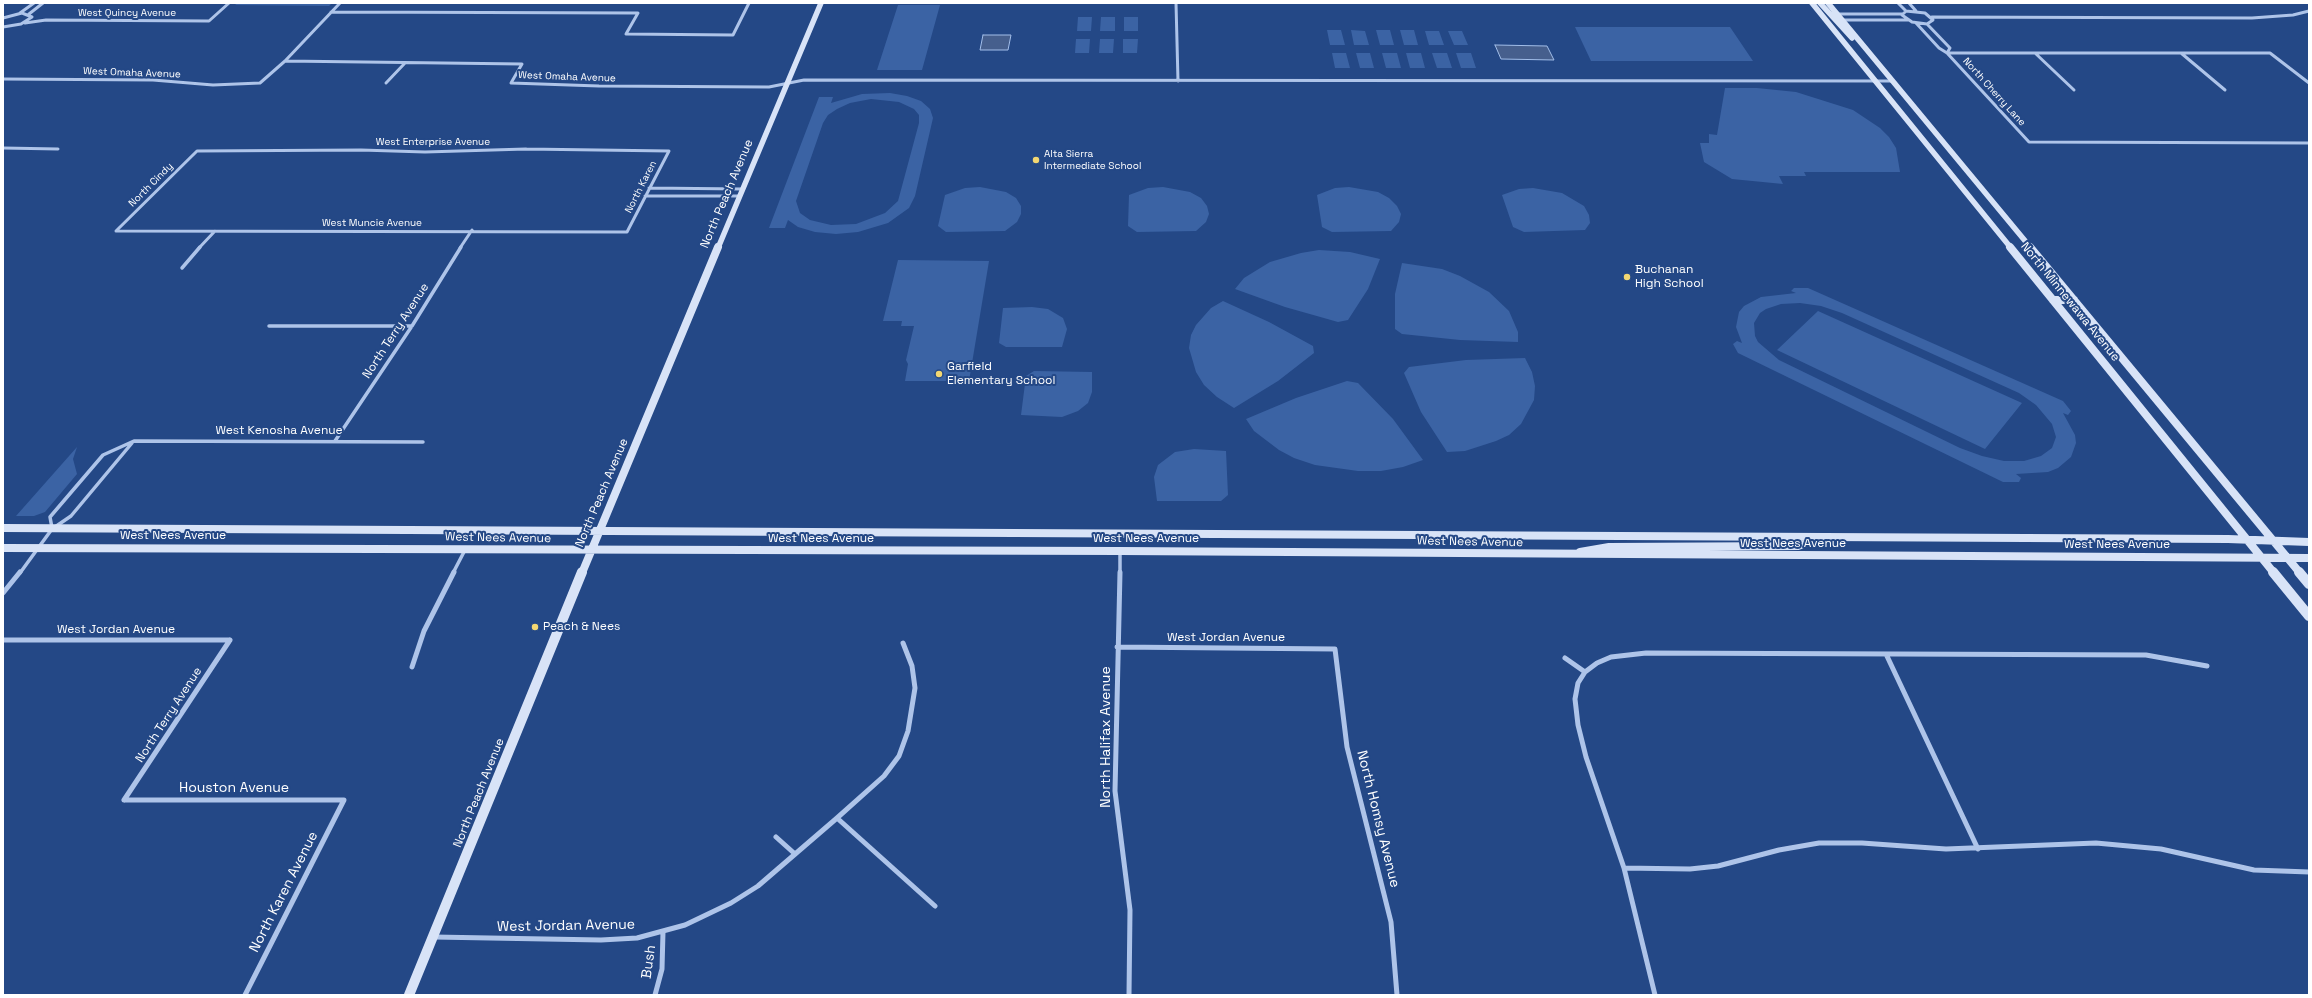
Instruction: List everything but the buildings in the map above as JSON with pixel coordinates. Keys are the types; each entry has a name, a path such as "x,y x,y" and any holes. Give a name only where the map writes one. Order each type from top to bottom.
{"main road":[{"name":"North Peach Avenue","path":"409,995 591,551 821,3"},
{"name":"North Minnewawa Avenue","path":"1812,3 2309,616"},
{"path":"1820,3 1843,30 1865,48"},
{"name":"North Minnewawa Avenue","path":"1828,3 2309,584"},
{"path":"2053,300 2074,300"},
{"name":"West Nees Avenue","path":"3,528 1809,537 2247,540 2309,542"},
{"path":"1560,555 1609,547 1798,546 1807,544 1809,537"},
{"name":"West Nees Avenue","path":"3,548 591,551 1120,551 1560,555 2309,558"}],"street":[{"path":"18,14 34,3"},
{"path":"3,18 18,14 29,14 44,3"},
{"name":"West Quincy Avenue","path":"25,22 46,20 209,21 229,3"},
{"path":"285,61 340,3"},
{"path":"331,12 638,14 626,34 733,35 749,3"},
{"path":"1176,3 1178,81"},
{"path":"1898,3 1906,11"},
{"path":"1909,3 1917,11"},
{"path":"1837,14 1902,14 1906,11 1917,11 1932,17 2252,18 2294,15 2309,11"},
{"path":"3,32 31,18 29,14"},
{"path":"1902,14 1908,20"},
{"path":"1842,20 1908,20 1916,23 1927,24 1933,20 1932,17"},
{"name":"West Quincy Avenue","path":"31,18 46,20"},
{"name":"North Cherry Lane","path":"1916,23 1939,48 1947,52 2029,142 2309,143"},
{"name":"North Cherry Lane","path":"1927,24 1950,48 1947,52"},
{"path":"3,27 11,27"},
{"path":"1947,52 2270,53 2309,83"},
{"path":"2035,53 2074,90"},
{"path":"2181,53 2225,90"},
{"name":"West Omaha Avenue","path":"3,79 153,80 213,84 260,83 285,61 522,64 511,83 526,84 769,87 787,84"},
{"path":"386,83 405,63"},
{"path":"787,84 804,80 1892,81"},
{"path":"3,148 58,149"},
{"name":"West Enterprise Avenue","path":"197,151 669,150"},
{"name":"North Karen","path":"627,232 644,196 669,150"},
{"name":"North Cindy","path":"116,231 197,151"},
{"path":"649,188 744,188"},
{"path":"644,196 740,196"},
{"name":"West Muncie Avenue","path":"116,231 290,230 345,232 472,230 627,232"},
{"name":"North Terry Avenue","path":"336,442 412,326 472,230"},
{"path":"182,268 215,231"},
{"path":"269,326 412,326"},
{"path":"52,529 50,517 103,455 134,441"},
{"path":"3,593 39,548 52,529 71,516 134,441"},
{"name":"West Kenosha Avenue","path":"134,441 423,442"},
{"path":"412,667 424,631 465,550"},
{"name":"North Halifax Avenue","path":"1120,551 1115,791 1130,910 1129,995"},
{"name":"West Jordan Avenue","path":"3,640 230,640"},
{"name":"North Terry Avenue","path":"124,800 230,640"},
{"name":"West Jordan Avenue","path":"434,937 601,940 637,938 685,925 731,903 758,886 837,818 884,776 899,756 908,731 915,688 912,666 903,644"},
{"name":"West Jordan Avenue","path":"1117,647 1335,649"},
{"name":"North Homsy Avenue","path":"1335,649 1347,746 1391,922 1397,995"},
{"path":"1655,995 1624,868 1586,757 1578,725 1575,699 1578,683 1585,672 1604,660 1628,654 2146,656 2207,666"},
{"path":"1886,654 1978,849"},
{"path":"1565,658 1585,672"},
{"name":"Houston Avenue","path":"124,800 344,800"},
{"name":"North Karen Avenue","path":"245,995 344,800"},
{"path":"837,818 935,906"},
{"path":"776,837 795,854"},
{"path":"1624,868 1690,869 1718,866 1779,850 1819,843 1862,843 1931,849 1978,849 2096,843 2129,844 2161,849 2254,870 2309,872"},
{"name":"Bush","path":"655,995 662,969 663,932"}],"shaded area":[{"path":"238,3 332,3 329,6 235,5"},
{"path":"898,5 940,5 922,70 877,70"},
{"path":"1078,17 1092,17 1091,31 1077,31"},
{"path":"1101,17 1115,17 1115,31 1100,31"},
{"path":"1124,17 1138,17 1138,31 1124,31"},
{"path":"1575,27 1730,27 1753,61 1591,61"},
{"path":"1327,30 1341,30 1345,45 1330,45"},
{"path":"1351,30 1365,31 1369,45 1354,45"},
{"path":"1376,30 1390,30 1394,45 1380,45"},
{"path":"1400,30 1414,30 1418,45 1404,45"},
{"path":"1425,31 1439,31 1444,45 1429,45"},
{"path":"1448,31 1462,31 1468,45 1454,45"},
{"path":"983,35 1011,35 1008,50 980,50"},
{"path":"1076,39 1090,39 1089,53 1075,53"},
{"path":"1100,39 1114,39 1113,53 1099,53"},
{"path":"1123,39 1138,39 1137,53 1123,53"},
{"path":"1495,45 1547,46 1554,60 1501,59"},
{"path":"1332,53 1346,53 1350,68 1335,68"},
{"path":"1356,53 1370,53 1374,68 1360,68"},
{"path":"1382,53 1397,53 1401,68 1386,68"},
{"path":"1406,53 1421,53 1425,68 1410,68"},
{"path":"1432,53 1447,53 1452,68 1437,68"},
{"path":"1456,53 1471,53 1476,68 1461,68"},
{"path":"1725,88 1757,88 1796,92 1853,110 1880,128 1889,137 1896,148 1900,172 1804,172 1806,176 1779,176 1783,184 1732,179 1704,162 1700,143 1709,143 1709,134 1717,135"},
{"path":"890,93 907,96 921,101 930,109 933,118 915,196 909,208 888,223 858,232 836,234 815,232 798,227 788,220 785,228 769,228 819,97 833,97 831,103 862,94","holes":["871,99 899,102 914,109 919,115 919,123 898,201 885,213 856,224 831,225 810,220 800,213 796,201 823,123 828,115 850,103"]},
{"path":"980,187 1006,192 1016,198 1021,206 1021,214 1017,222 1005,231 946,232 938,226 945,195 965,188"},
{"path":"1163,187 1190,192 1201,198 1207,206 1209,214 1206,222 1196,231 1137,232 1128,226 1129,195 1148,188"},
{"path":"1349,187 1378,192 1389,198 1397,206 1401,214 1399,222 1391,231 1332,232 1322,227 1317,195 1335,188"},
{"path":"1533,188 1562,193 1584,206 1589,215 1590,223 1585,230 1524,232 1513,227 1502,195 1519,189"},
{"path":"1319,250 1350,252 1380,259 1368,289 1348,320 1338,322 1285,307 1235,289 1244,278 1270,262 1301,253"},
{"path":"898,260 989,261 969,381 905,381 908,364 906,360 914,326 901,326 902,321 883,321"},
{"path":"1402,263 1442,269 1460,276 1489,292 1509,311 1518,332 1518,342 1460,340 1402,334 1395,329 1395,294"},
{"path":"1794,288 1808,288 2063,401 2071,411 2068,415 2063,413 2075,435 2076,443 2071,457 2058,468 2048,472 2016,474 2021,478 2019,482 2003,482 1738,353 1733,344 1737,341 1742,343 1736,327 1739,312 1744,306 1761,297 1796,293 1791,291","holes":["1800,303 1821,306 1842,313 2019,393 2036,405 2052,424 2056,437 2052,448 2041,456 2024,461 2004,461 1982,456 1960,448 1779,360 1758,342 1755,336 1754,323 1760,313 1766,309 1781,304"]},
{"path":"1223,301 1269,322 1313,346 1314,353 1278,381 1234,408 1217,397 1204,385 1196,372 1189,348 1191,335 1196,325 1211,308"},
{"path":"1032,307 1048,309 1063,318 1067,329 1062,347 1006,347 999,343 1003,308"},
{"path":"1818,311 2022,403 1985,449 1777,350"},
{"path":"1525,358 1532,372 1535,386 1534,400 1521,424 1509,435 1496,441 1465,451 1447,452 1421,412 1404,373 1409,367 1466,360"},
{"path":"1034,371 1092,372 1092,392 1088,403 1078,411 1062,417 1021,415 1026,376"},
{"path":"1347,381 1358,383 1393,419 1423,460 1403,467 1381,471 1358,471 1315,465 1294,458 1279,450 1254,431 1246,419 1296,398"},
{"path":"77,447 73,459 77,474 45,512 34,516 16,516"},
{"path":"1194,449 1226,451 1228,495 1221,501 1157,501 1154,477 1158,465 1175,452"}],"place":[{"name":"Alta Sierra Intermediate School","path":"1036,160"},
{"name":"Buchanan High School","path":"1627,277"},
{"name":"Garfield Elementary School","path":"939,374"},
{"name":"Peach & Nees","path":"535,627"}]}
